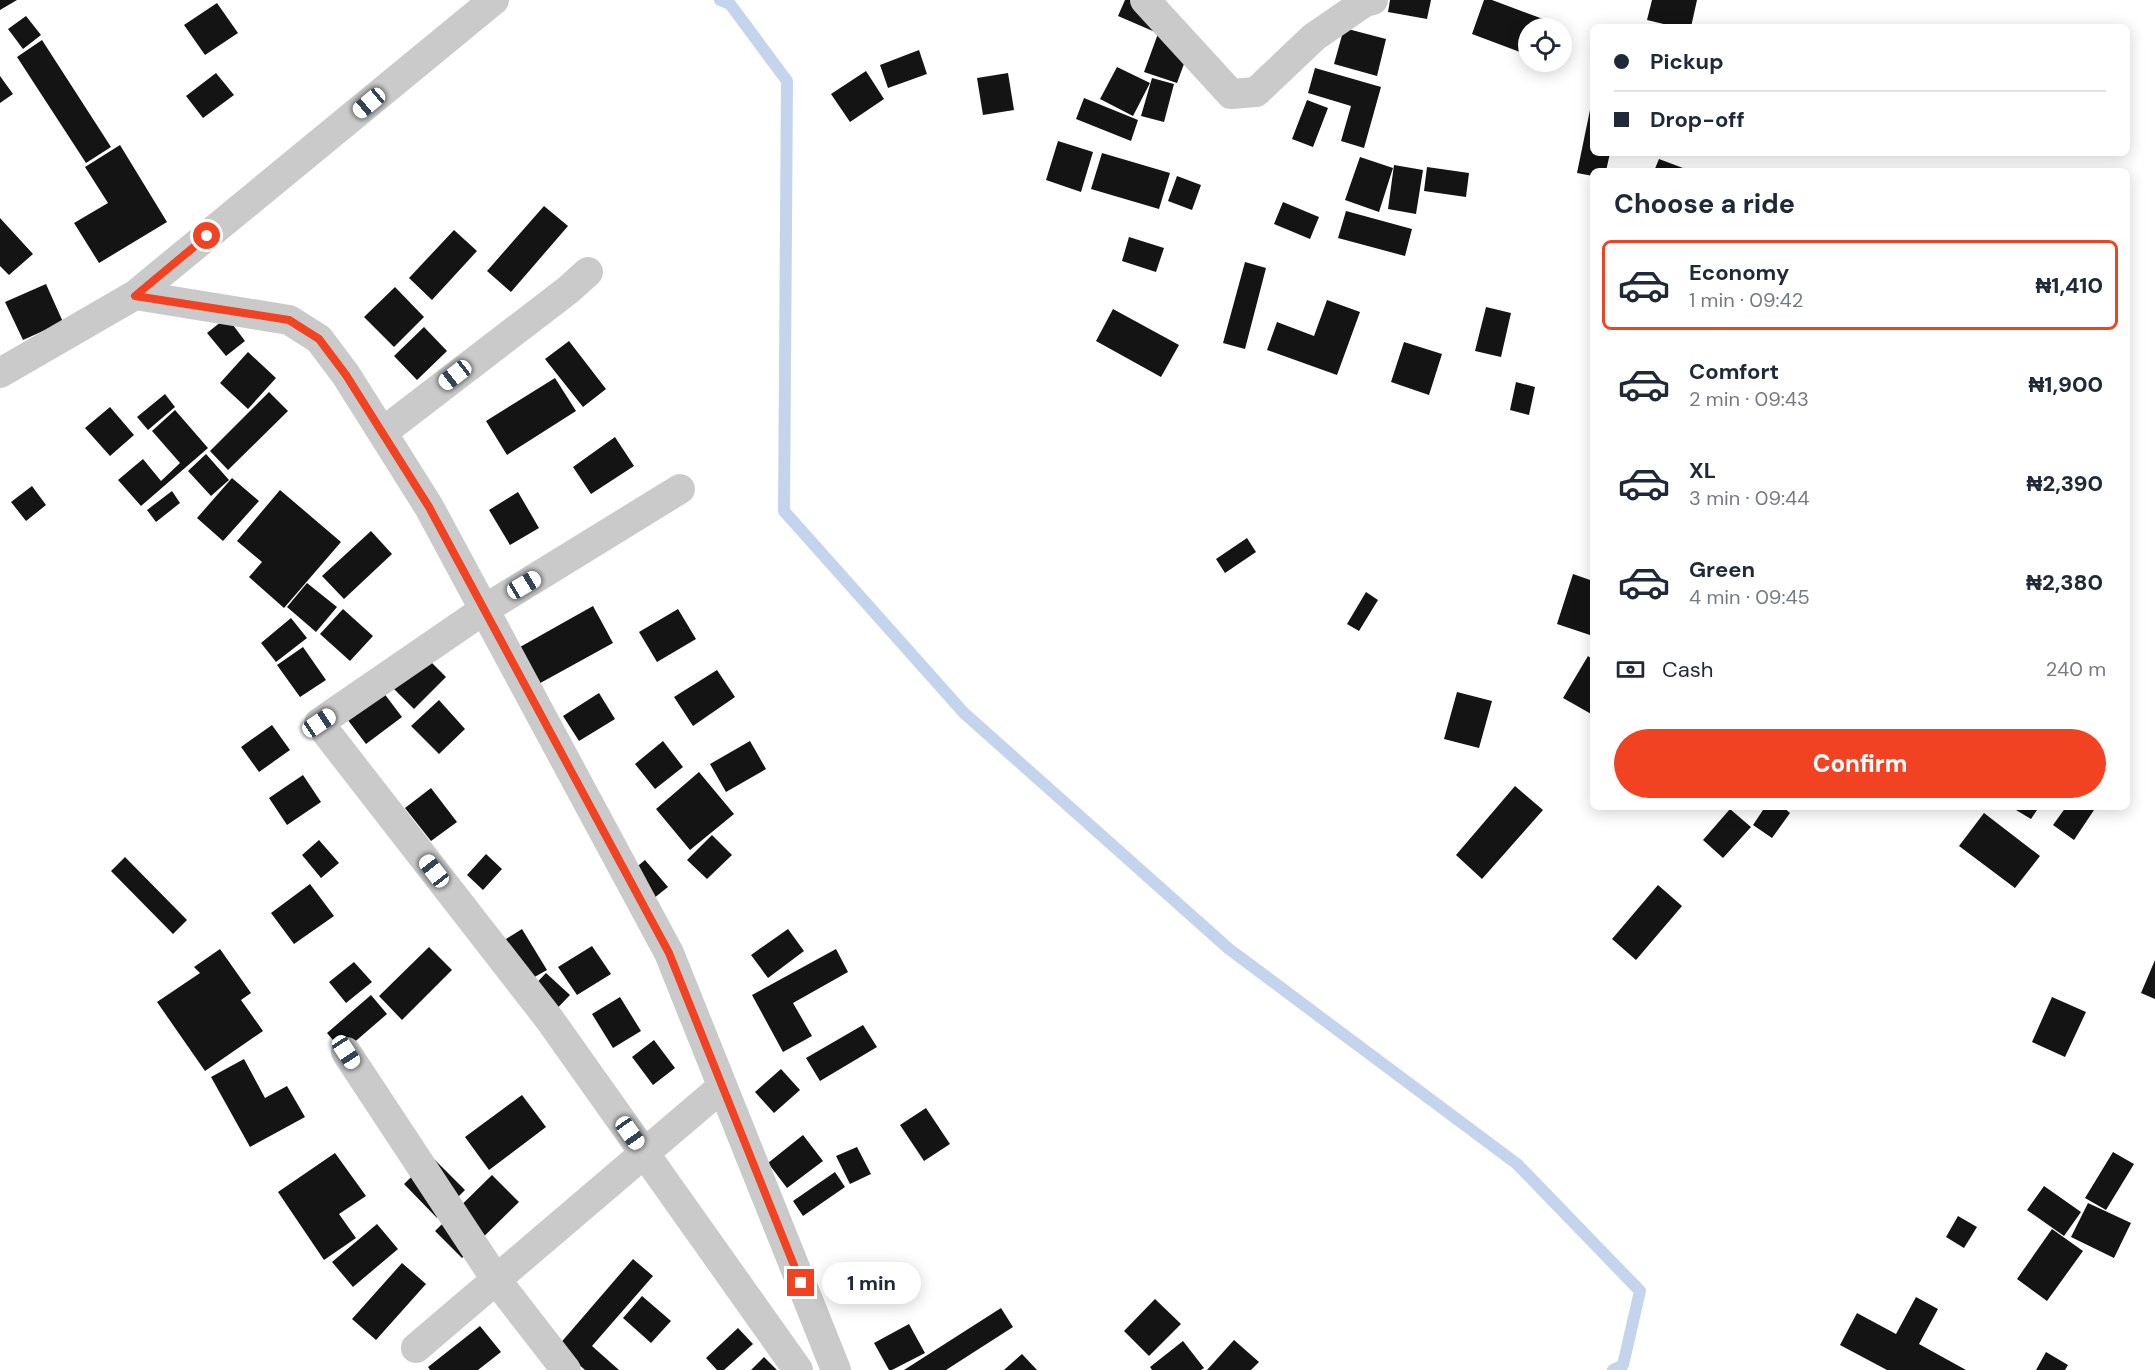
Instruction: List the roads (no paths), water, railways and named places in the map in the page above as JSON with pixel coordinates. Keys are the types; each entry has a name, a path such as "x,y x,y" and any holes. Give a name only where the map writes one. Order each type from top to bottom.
{"street":[{"path":"0,373 135,296 494,0"},
{"path":"1145,0 1231,94 1256,92 1314,37 1365,2 1373,0"},
{"path":"383,432 568,290 588,272"},
{"path":"135,296 289,320 319,339 346,375 429,507 669,953 836,1370"},
{"path":"680,489 485,609 319,723 550,1020 798,1370"},
{"path":"346,1052 497,1281 566,1370"},
{"path":"416,1348 722,1087"}],"waterway":[{"path":"720,0 730,4 787,81 784,511 964,713 1229,949 1517,1164 1640,1291 1623,1365 1613,1370"}]}
